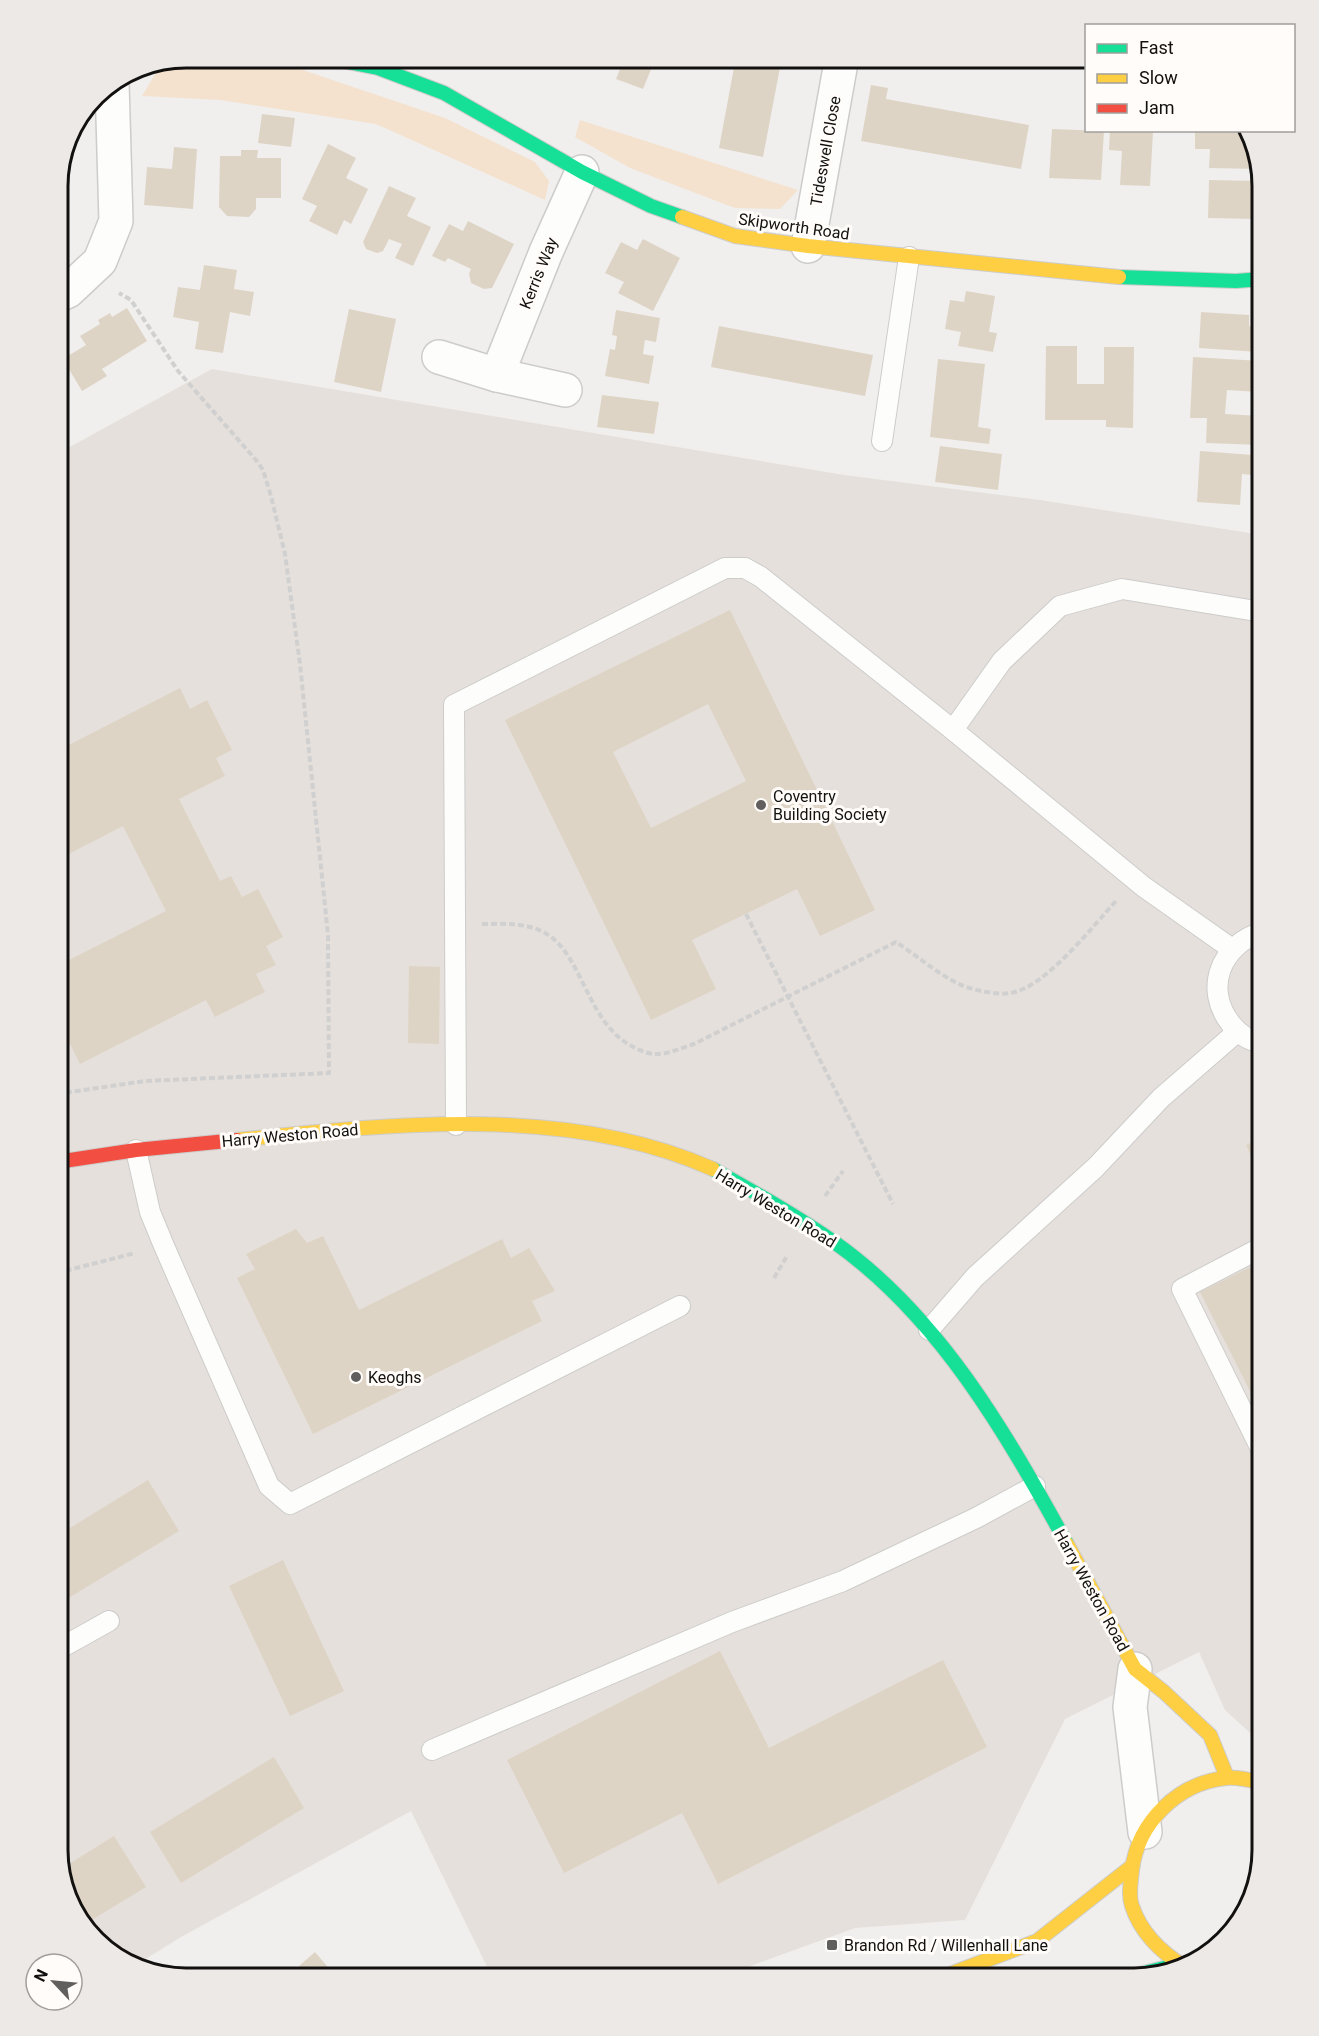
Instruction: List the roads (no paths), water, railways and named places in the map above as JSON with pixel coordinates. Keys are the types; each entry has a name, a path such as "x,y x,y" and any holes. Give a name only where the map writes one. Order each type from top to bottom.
{"street":[{"name":"Skipworth Road","path":"391,68 444,93 582,172 651,206 735,236 808,246 1106,277 1252,279"},
{"name":"Tideswell Close","path":"808,246 840,68"},
{"path":"68,291 100,261 116,221 112,93"},
{"name":"Kerris Way","path":"497,375 546,252 582,172"},
{"path":"440,357 497,375 565,390"},
{"name":"Harry Weston Road","path":"68,1160 136,1150 334,1130 456,1125 534,1127 597,1134 656,1148 711,1168 766,1198 835,1243 881,1281 929,1329 986,1404 1035,1486 1135,1669 1164,1692 1210,1735 1227,1778"},
{"name":"Harry Weston Road","path":"1135,1669 1130,1707 1145,1832"},
{"path":"1175,1960 1162,1952 1147,1934 1131,1904 1131,1867 1136,1848 1161,1808 1180,1792 1211,1780 1244,1778 1252,1780"},
{"path":"966,1968 1037,1941 1131,1867"}],"lane":[{"path":"882,441 909,257"},
{"path":"456,1125 454,705 725,568 745,568 761,577 954,730 1135,880 1232,949"},
{"path":"954,730 1002,661 1060,606 1122,589 1252,610"},
{"path":"1252,936 1242,940 1224,960 1217,985 1218,998 1224,1016 1237,1032 1252,1040"},
{"path":"929,1329 975,1277 1096,1167 1161,1098 1237,1032"},
{"path":"136,1150 150,1212 164,1246 269,1486 290,1504 680,1306"},
{"path":"1252,1252 1182,1289 1252,1431"},
{"path":"432,1749 732,1622 843,1581 976,1518 1035,1486"},
{"path":"68,1644 109,1621"}],"place":[{"name":"Coventry Building Society","path":"761,805"},
{"name":"Keoghs","path":"356,1377"},
{"name":"Brandon Rd / Willenhall Lane","path":"832,1945"}]}
